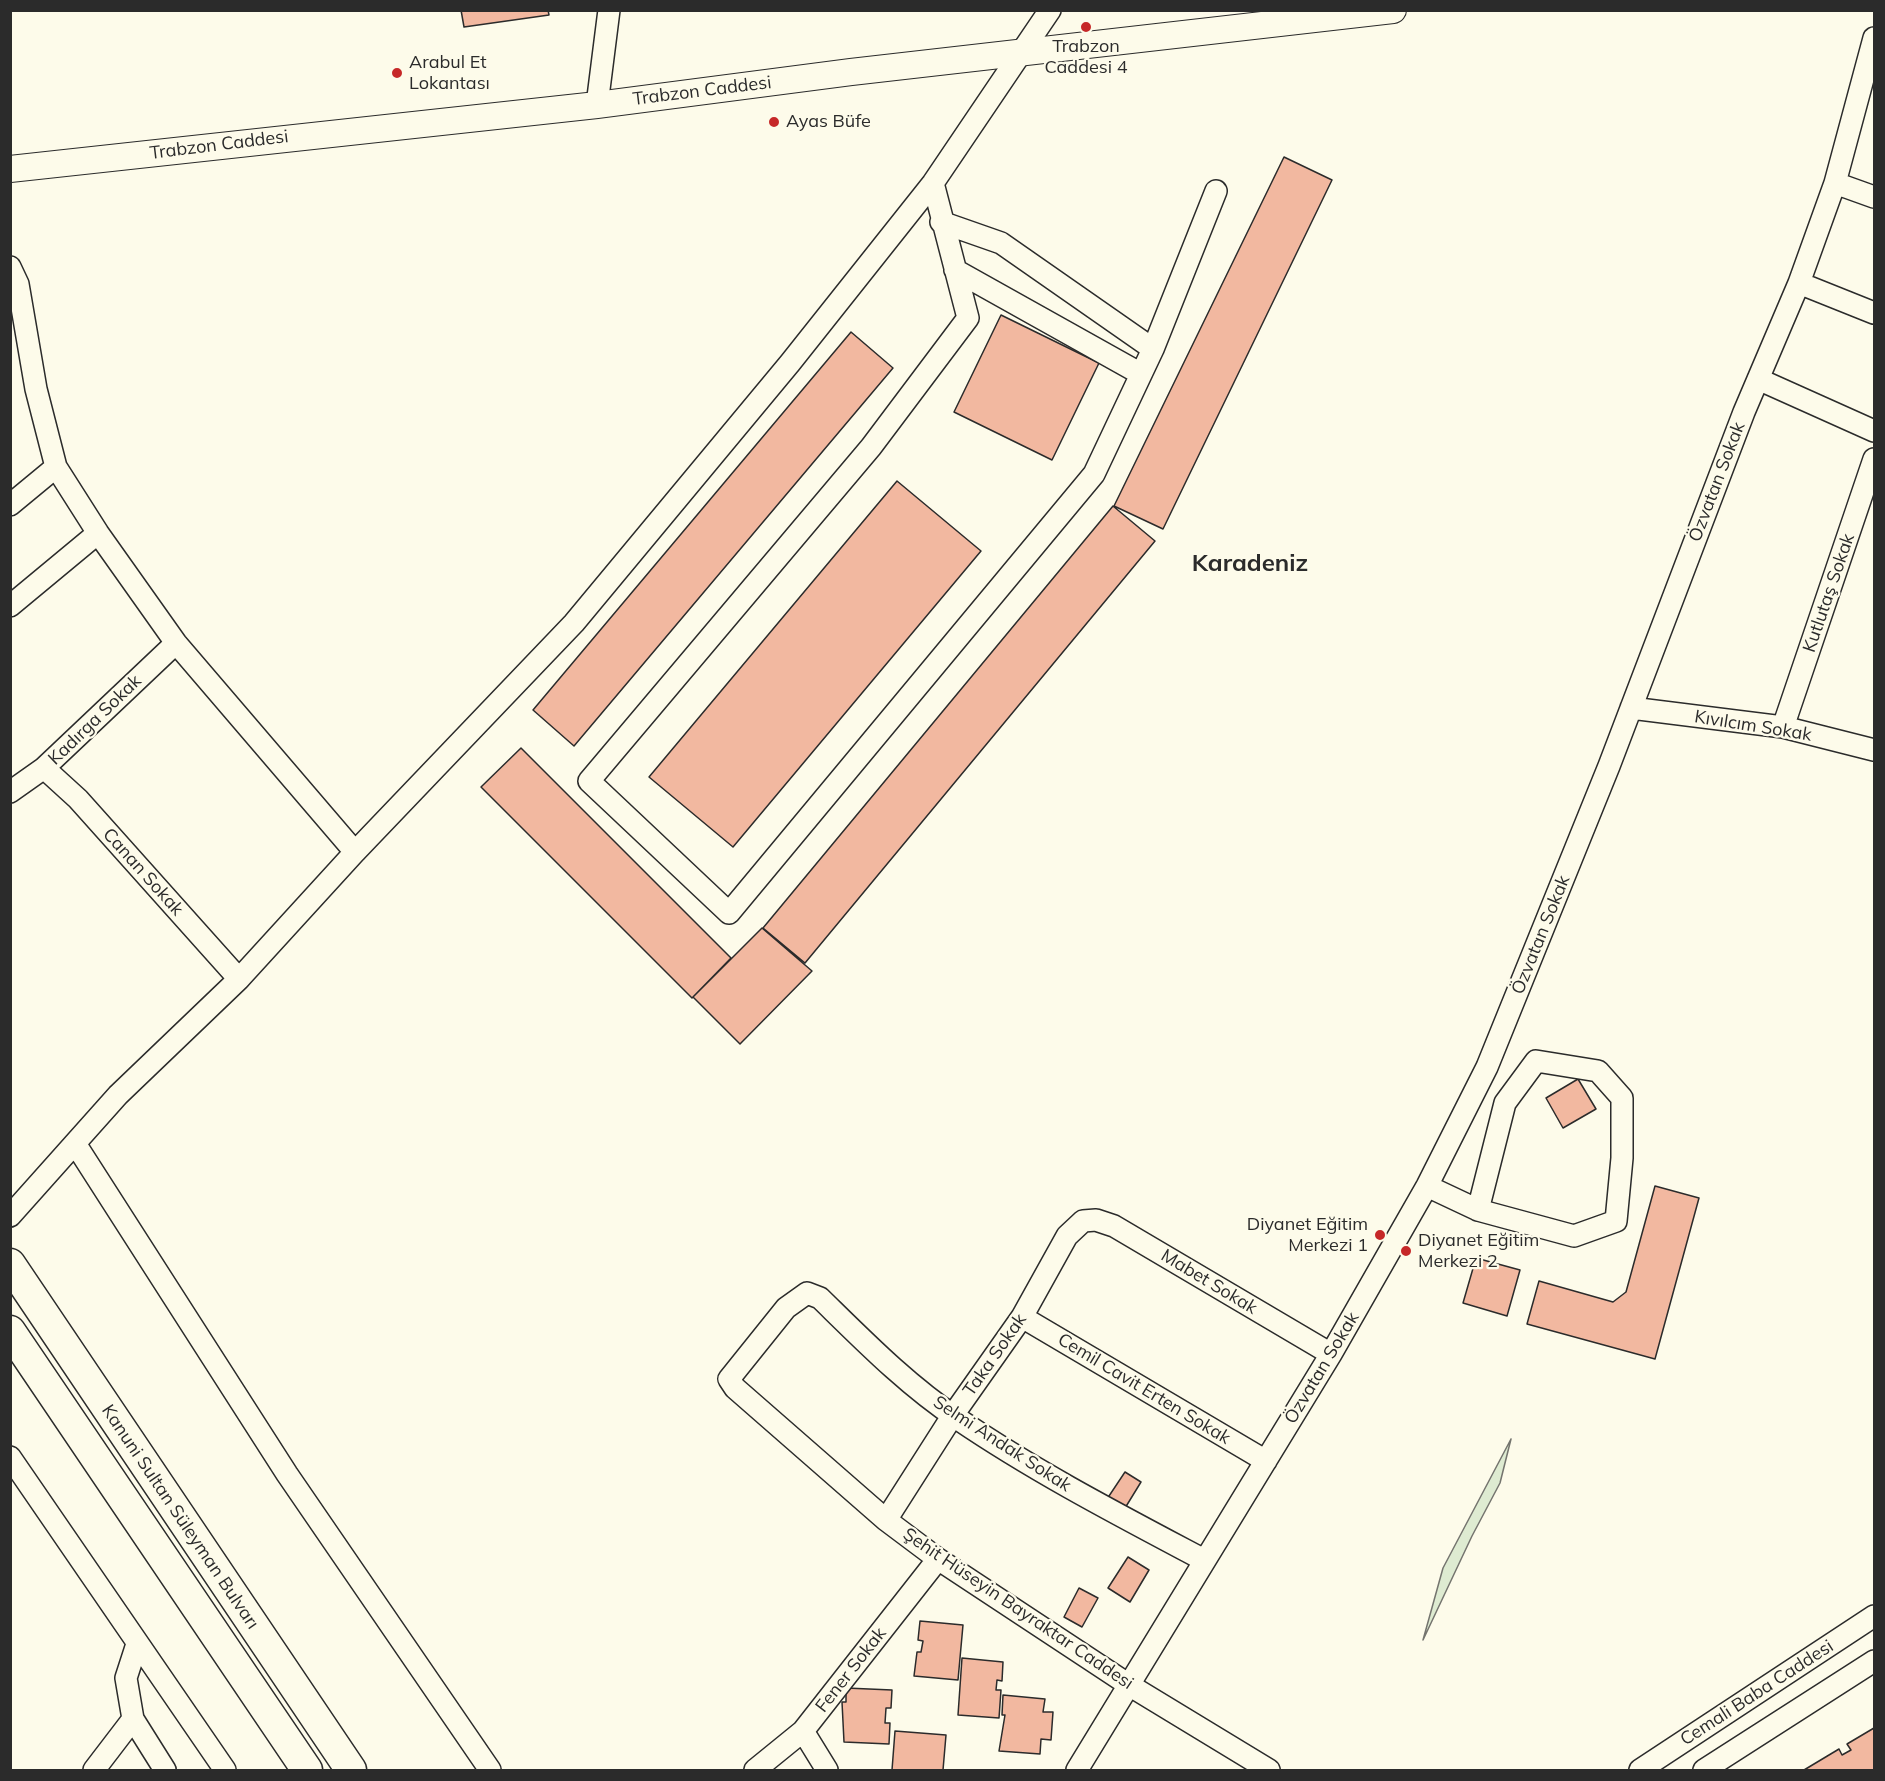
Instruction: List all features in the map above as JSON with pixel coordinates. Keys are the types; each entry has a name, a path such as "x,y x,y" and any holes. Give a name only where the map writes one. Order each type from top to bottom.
{"highway":[{"name":"Kanuni Sultan Süleyman Bulvarı","path":"10,1264 351,1770"},
{"name":"Kanuni Sultan Süleyman Bulvarı","path":"10,1331 307,1770"}],"main road":[{"name":"Trabzon Caddesi","path":"10,169 597,105 851,72 1018,55 1393,10"}],"street":[{"path":"597,105 609,10"},
{"path":"10,1216 76,1145 118,1095 239,978 355,852 574,623 790,363 933,183 1050,10"},
{"name":"Özvatan Sokak","path":"1077,1770 1331,1354 1427,1185 1487,1066 1631,708 1758,379 1799,283 1835,183 1875,38"},
{"path":"933,183 941,222 968,318 871,447 589,781 729,913 1094,474 1153,349 1216,191"},
{"path":"1835,183 1875,197"},
{"path":"941,222 1000,243 1153,349"},
{"path":"10,267 18,284 36,389 56,467 98,533 176,643 355,852"},
{"path":"955,270 1142,374"},
{"path":"1799,283 1875,313"},
{"path":"1758,379 1875,431"},
{"name":"Kutlutaş Sokak","path":"1783,727 1875,459"},
{"path":"10,505 56,467"},
{"path":"10,606 98,533"},
{"name":"Kadırga Sokak","path":"10,792 44,768 176,643"},
{"name":"Kıvılcım Sokak","path":"1631,708 1783,727 1875,750"},
{"name":"Canan Sokak","path":"44,768 78,799 239,978"},
{"path":"1427,1185 1478,1210 1574,1236 1616,1221 1622,1158 1622,1098 1599,1071 1536,1061 1505,1103 1478,1210"},
{"path":"76,1145 287,1474 490,1770"},
{"name":"Mabet Sokak","path":"1083,1221 1096,1220 1114,1226 1331,1354"},
{"name":"Taka Sokak","path":"886,1520 953,1416 1022,1317 1067,1236 1083,1221"},
{"name":"Şehit Hüseyin Bayraktar Caddesi","path":"820,1298 807,1293 786,1308 729,1379 735,1388 886,1520 938,1560 1130,1685 1269,1770"},
{"name":"Selmi Andak Sokak","path":"820,1298 899,1374 953,1416 1073,1490 1204,1560"},
{"name":"Cemil Cavit Erten Sokak","path":"1022,1317 1266,1461"},
{"path":"10,1457 225,1770"},
{"name":"Fener Sokak","path":"755,1770 803,1731 938,1560"},
{"name":"Cemali Baba Caddesi","path":"1640,1770 1875,1616"},
{"path":"137,1644 126,1678 133,1719 165,1770"},
{"name":"Cemali Baba Caddesi","path":"1704,1770 1875,1661"},
{"path":"94,1770 133,1719"},
{"path":"803,1731 827,1770"}],"green space":[{"path":"1511,1439 1500,1483 1472,1536 1423,1640 1443,1568"}],"building":[{"path":"461,10 548,10 549,15 464,27"},
{"path":"1284,157 1332,180 1163,529 1114,506"},
{"path":"1001,315 1099,363 1052,460 954,412"},
{"path":"851,332 893,368 574,746 533,710"},
{"path":"897,481 981,551 733,847 649,777"},
{"path":"1113,506 1155,541 805,963 763,928"},
{"path":"521,748 731,958 692,998 481,787"},
{"path":"762,928 812,971 740,1044 693,997"},
{"path":"1578,1079 1596,1109 1563,1128 1546,1098"},
{"path":"1655,1186 1699,1198 1655,1359 1527,1324 1539,1281 1613,1302 1626,1292"},
{"path":"1476,1258 1520,1270 1507,1316 1463,1303"},
{"path":"1125,1472 1141,1482 1122,1513 1105,1502"},
{"path":"1128,1557 1149,1570 1130,1602 1108,1588"},
{"path":"1079,1588 1098,1598 1082,1627 1064,1617"},
{"path":"920,1621 963,1625 958,1680 914,1676 917,1652 921,1652 923,1641 918,1640"},
{"path":"962,1658 1003,1662 1002,1681 997,1680 996,1690 1001,1690 999,1718 958,1715"},
{"path":"846,1688 892,1690 891,1708 886,1708 885,1723 890,1723 889,1744 844,1742 842,1702 846,1702"},
{"path":"1003,1695 1045,1699 1043,1712 1053,1712 1051,1740 1041,1739 1040,1754 999,1751 1005,1715 1002,1715"},
{"path":"1874,1728 1874,1770 1804,1770 1839,1749 1842,1755 1851,1750 1847,1744"},
{"path":"895,1731 946,1735 943,1770 892,1770"}],"place":[{"name":"Trabzon Caddesi 4","path":"1086,27"},
{"name":"Arabul Et Lokantası","path":"397,73"},
{"name":"Ayas Büfe","path":"774,122"},
{"name":"Diyanet Eğitim Merkezi 1","path":"1380,1235"},
{"name":"Diyanet Eğitim Merkezi 2","path":"1406,1251"}],"district":[{"name":"Karadeniz","path":"1250,564"}]}
